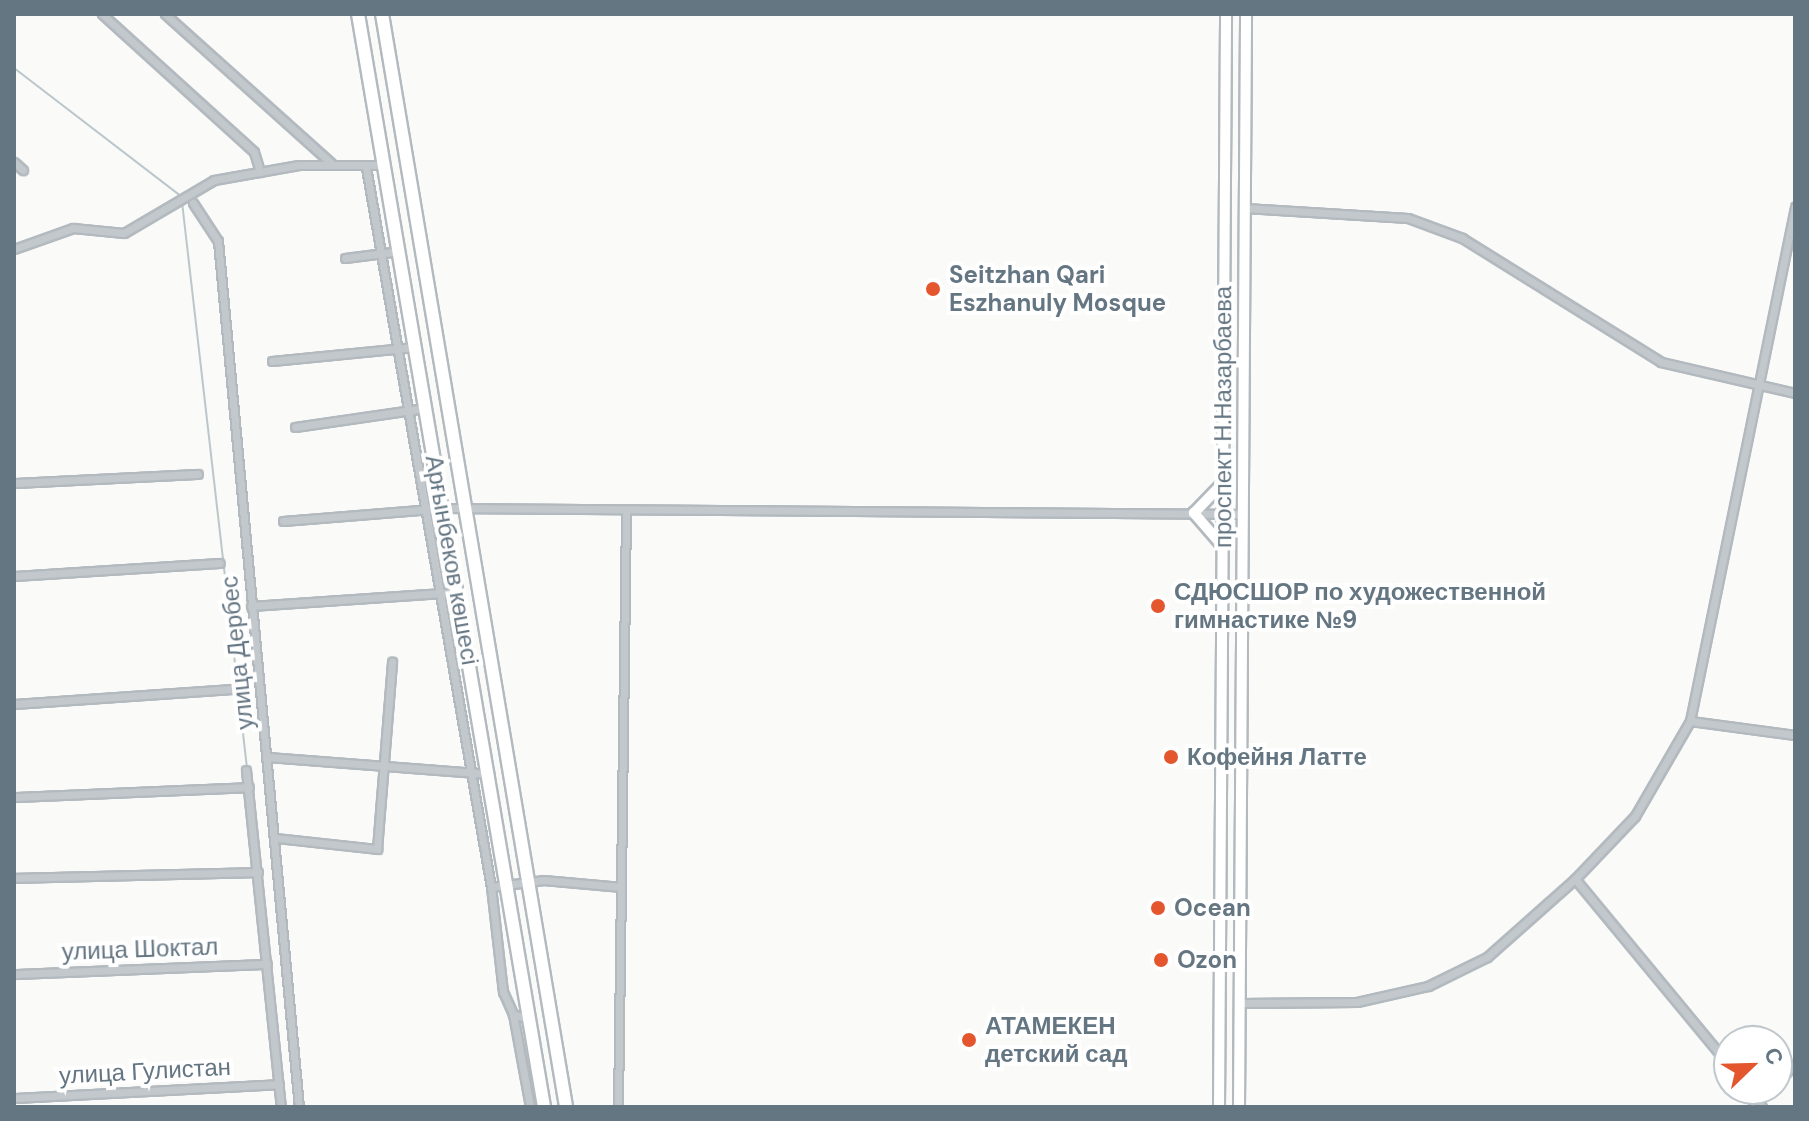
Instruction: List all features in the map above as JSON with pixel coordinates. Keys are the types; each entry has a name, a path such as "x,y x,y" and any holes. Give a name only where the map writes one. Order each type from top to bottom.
{"main road":[{"name":"Арғынбеков көшесі","path":"358,14 544,1107"},
{"name":"Арғынбеков көшесі","path":"382,14 566,1107"},
{"name":"проспект Н.Назарбаева","path":"1219,1107 1226,14"},
{"name":"проспект Н.Назарбаева","path":"1239,1107 1246,14"},
{"path":"1221,485 1194,513 1222,545"}],"street":[{"path":"102,14 254,152 260,172"},
{"path":"165,14 331,163"},
{"path":"14,162 23,170"},
{"path":"14,249 73,228 124,233 155,221 187,191 260,172 331,163 366,167 386,165"},
{"path":"366,167 474,777 503,992 513,1014 530,1107"},
{"name":"улица Дербес","path":"193,203 218,241 299,1107"},
{"path":"1241,1003 1357,1002 1428,986 1487,957 1575,879 1635,816 1690,721 1795,207"},
{"path":"1245,208 1408,218 1462,238 1661,362 1757,388 1795,393"},
{"path":"345,258 400,251"},
{"path":"272,361 414,347"},
{"path":"295,427 426,408"},
{"path":"14,483 198,474"},
{"path":"283,521 444,508 626,512 1244,514"},
{"path":"618,1107 626,512"},
{"path":"14,576 220,563"},
{"path":"251,606 441,598 458,592"},
{"path":"276,838 377,849 392,662"},
{"path":"14,704 232,689"},
{"path":"1690,721 1795,735"},
{"path":"268,757 383,765 474,777 489,774"},
{"path":"246,770 281,1107"},
{"path":"14,797 249,787"},
{"path":"14,878 258,872"},
{"path":"1575,879 1713,1046"},
{"path":"491,887 528,881 621,887"},
{"name":"улица Шоктал","path":"14,974 267,964"},
{"path":"513,1014 529,1019"},
{"name":"улица Гулистан","path":"14,1098 279,1084"}],"waterway":[{"path":"14,68 181,196"},
{"path":"182,202 247,768"},
{"path":"268,945 286,1107"}],"place":[{"name":"Seitzhan Qari Eszhanuly Mosque","path":"933,289"},
{"name":"СДЮСШОР по художественной гимнастике №9","path":"1158,606"},
{"name":"Кофейня Латте","path":"1171,757"},
{"name":"Ocean","path":"1158,908"},
{"name":"Ozon","path":"1161,960"},
{"name":"АТАМЕКЕН детский сад","path":"969,1040"}]}
